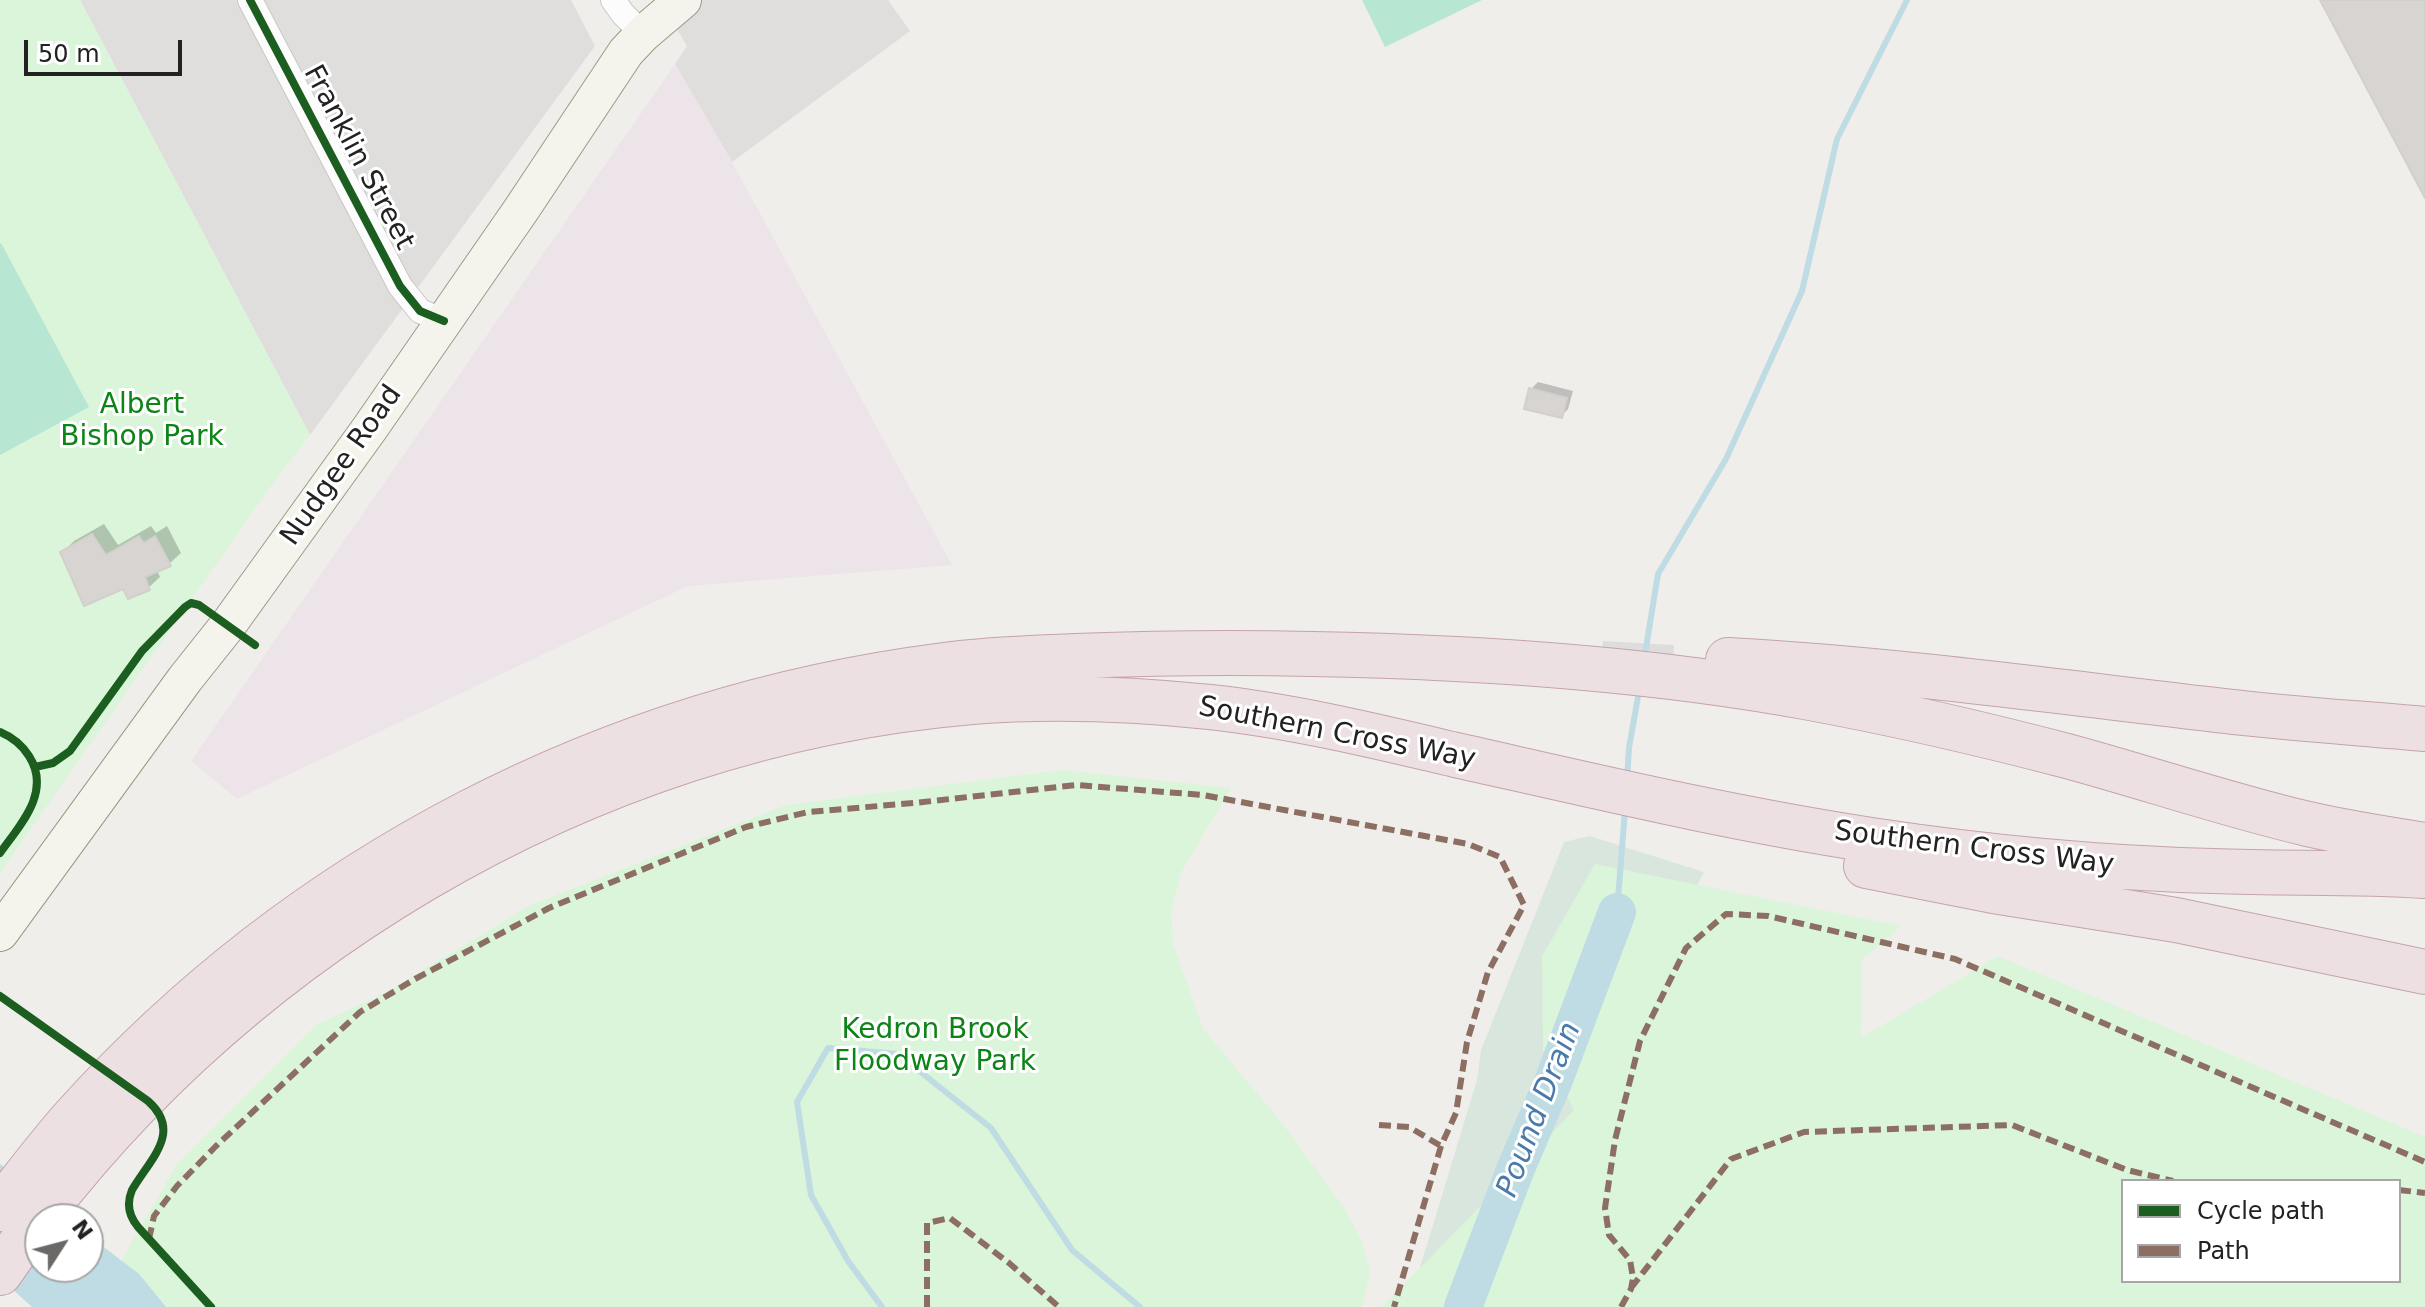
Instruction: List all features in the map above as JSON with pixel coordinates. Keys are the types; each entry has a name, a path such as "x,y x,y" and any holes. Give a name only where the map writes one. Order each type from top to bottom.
{"highway":[{"name":"Southern Cross Way","path":"0,1209 72,1119 126,1061 180,1010 290,923 392,853 420,838 528,783 596,753 663,729 760,700 846,681 935,666 1038,657 1230,652 1673,668"},
{"path":"1673,668 1814,665 1954,678 2228,712 2425,729"},
{"path":"1673,668 1944,726 2067,756 2303,823 2425,845"},
{"name":"Southern Cross Way","path":"0,1273 33,1226 131,1111 176,1065 224,1022 315,950 377,908 515,830 601,792 738,745 842,721 970,702 1038,699 1180,705 1320,724 1599,787 1676,808 1869,840 2098,865 2216,872 2367,872 2425,876"},
{"path":"1676,808 1889,871 2176,920 2425,972"}],"main road":[{"name":"Nudgee Road","path":"0,933 185,679 228,625 444,321 626,52 683,0"}],"street":[{"name":"Franklin Street","path":"250,0 400,286 420,311 444,321"},
{"path":"613,0 643,34"}],"shaded area":[{"path":"80,0 571,0 595,46 310,435"},
{"path":"659,0 888,0 910,31 732,162 675,64 687,46"},
{"path":"675,64 732,162 952,565 688,586 237,799 191,761"},
{"path":"1590,836 1704,872 1661,957 1583,1164 1408,1307 1477,1080 1481,1050 1564,842"}],"green space":[{"name":"Albert Bishop Park","path":"0,0 80,0 310,435 0,873"},
{"path":"1362,0 1482,0 1385,47"},
{"path":"0,244 89,407 0,455"},
{"name":"Kedron Brook Floodway Park","path":"1062,770 1231,788 1181,873 1171,911 1173,943 1203,1029 1279,1119 1345,1209 1362,1241 1370,1273 1362,1307 86,1307 110,1280 177,1164 316,1025 383,994 531,905 786,805"},
{"path":"1595,864 1901,926 1862,960 1861,1038 1998,956 2425,1137 2425,1307 1382,1307 1574,1110 1543,1051 1542,956"}],"water":[{"path":"0,1164 48,1203 24,1203 24,1283 104,1283 104,1247 139,1274 166,1307 32,1307 0,1278"}],"pier":[{"path":"1603,641 1674,645 1672,694 1598,688"}],"building":[{"path":"2320,0 2425,0 2425,198"},
{"path":"1529,388 1567,398 1562,418 1524,409"},
{"path":"92,534 106,555 139,536 144,543 155,536 171,566 145,577 150,590 128,599 123,589 84,606 60,552"}],"waterway":[{"path":"1644,660 1658,574 1726,459 1802,291 1837,139 1907,0"},
{"path":"1627,779 1639,691"},
{"path":"1617,912 1625,810"},
{"name":"Pound Drain","path":"1463,1307 1617,912"},
{"path":"882,1307 848,1261 811,1195 797,1102 828,1048 898,1054 991,1128 1072,1250 1140,1307"}],"marked path":[{"path":"149,1239 154,1216 177,1186 360,1012 549,908 746,827 808,812 1076,785 1203,795 1468,844 1500,857 1524,905 1488,972 1467,1042 1456,1113 1441,1146 1394,1307"},
{"path":"1621,1307 1633,1278 1630,1260 1609,1235 1605,1208 1615,1140 1640,1041 1686,948 1726,914 1768,916 1955,959 2425,1162"},
{"path":"1379,1125 1409,1127 1441,1146"},
{"path":"1631,1288 1731,1159 1804,1132 2012,1125 2127,1170 2165,1179"},
{"path":"2401,1190 2425,1193"},
{"path":"927,1307 927,1223 950,1218 1009,1263 1059,1307"}],"cycle path":[{"path":"250,0 400,286 420,311 444,321"},
{"path":"35,767 53,763 70,751 142,651 191,603 199,605 255,645"},
{"path":"0,732 9,736 29,756 37,782 31,808 0,853"},
{"path":"0,996 148,1101 158,1112 163,1135 160,1146 132,1190 129,1200 131,1214 138,1227 211,1307"}]}
